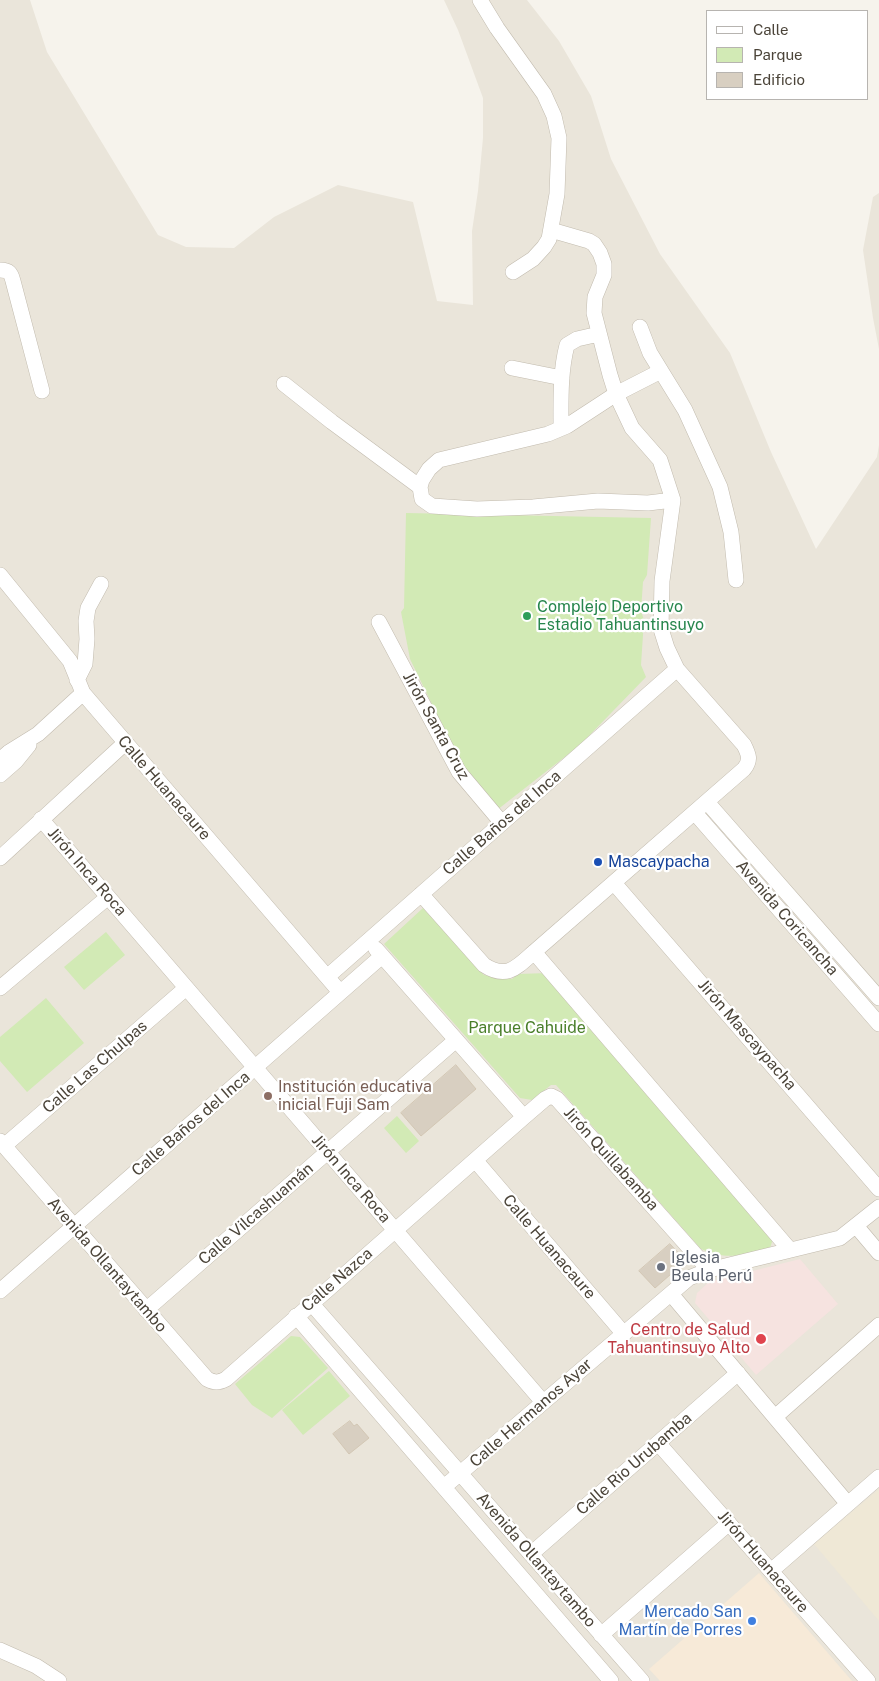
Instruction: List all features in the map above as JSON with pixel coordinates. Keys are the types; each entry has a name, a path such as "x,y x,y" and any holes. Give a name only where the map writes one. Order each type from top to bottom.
{"street":[{"path":"480,0 497,28 544,94 554,116 558,138 557,194 551,230 544,247 539,253 513,272"},
{"path":"421,894 484,965 500,972 516,968 744,770 749,763 749,755 744,745 677,669 661,629 662,581 673,500 660,460 632,428 616,394 594,313 595,297 604,275 604,264 600,253 594,244 589,241 551,230"},
{"path":"0,270 6,270 10,273 14,281 42,391"},
{"path":"640,327 650,353 685,410 720,487 731,532 736,580"},
{"path":"562,428 563,359 567,344 577,339 599,334"},
{"path":"512,368 562,378"},
{"path":"661,371 616,394 562,428 548,434 526,441 439,460 425,474 420,487 422,499 432,506 476,509 533,507 598,501 648,503 673,500"},
{"path":"284,384 420,487"},
{"name":"Calle Huanacaure","path":"0,575 70,661 80,687 124,743 340,992"},
{"path":"0,775 16,761 80,687 85,664 88,608 101,584"},
{"name":"Jirón Santa Cruz","path":"380,622 459,772 502,823"},
{"name":"Calle Baños del Inca","path":"327,977 677,669"},
{"path":"3,751 38,734"},
{"path":"0,858 124,743"},
{"name":"Avenida Coricancha","path":"707,802 879,998"},
{"name":"Avenida Coricancha","path":"695,812 879,1024"},
{"name":"Jirón Inca Roca","path":"41,820 543,1402"},
{"name":"Jirón Mascaypacha","path":"614,883 879,1188"},
{"path":"0,988 108,897"},
{"path":"368,940 524,1117"},
{"path":"534,952 790,1250"},
{"name":"Calle Baños del Inca","path":"0,1291 382,956"},
{"name":"Calle Las Chulpas","path":"2,1144 186,988"},
{"name":"Calle Vilcashuamán","path":"146,1310 456,1040"},
{"name":"Jirón Quillabamba","path":"524,1117 545,1099 551,1096 558,1099 710,1270"},
{"name":"Calle Nazca","path":"218,1383 226,1379 524,1117"},
{"name":"Avenida Ollantaytambo","path":"2,1144 207,1379 218,1383"},
{"name":"Calle Huanacaure","path":"475,1160 624,1334"},
{"name":"Calle Hermanos Ayar","path":"444,1487 689,1278 710,1270 840,1238 879,1207"},
{"path":"856,1227 879,1253"},
{"path":"671,1294 848,1504"},
{"name":"Avenida Ollantaytambo","path":"312,1303 642,1681"},
{"name":"Avenida Ollantaytambo","path":"296,1316 611,1681"},
{"path":"775,1417 879,1325"},
{"name":"Calle Rio Urubamba","path":"531,1554 738,1373"},
{"name":"Jirón Huanacaure","path":"658,1443 868,1681"},
{"path":"771,1570 879,1477"},
{"path":"601,1635 729,1523"},
{"path":"0,1650 36,1666 59,1681"}],"shaded area":[{"path":"0,0 30,0 47,52 158,235 186,247 234,248 274,217 338,185 413,202 437,301 473,305 472,231 483,138 483,98 458,30 444,0 527,0 559,41 591,96 611,159 660,254 730,353 771,452 816,549 877,457 879,445 879,1681 0,1681"},
{"path":"879,193 879,349 863,250 873,197"},
{"name":"Centro de Salud Tahuantinsuyo Alto","path":"800,1259 838,1304 756,1375 695,1303 697,1293 709,1282"},
{"path":"879,1489 879,1621 814,1544"},
{"name":"Mercado San Martín de Porres","path":"759,1573 852,1681 660,1681 649,1669"}],"green space":[{"name":"Complejo Deportivo Estadio Tahuantinsuyo","path":"406,513 651,518 647,575 643,582 641,611 644,620 641,665 646,677 580,745 497,810 464,770 410,659 401,612 404,608"},
{"name":"Parque Cahuide","path":"423,908 484,975 512,979 518,974 548,973 773,1239 770,1248 736,1256 720,1255 701,1249 556,1085 551,1085 532,1100 520,1098 384,944"},
{"path":"106,932 125,955 84,990 64,967"},
{"path":"46,998 84,1043 27,1092 0,1061 0,1037"},
{"path":"397,1116 419,1141 406,1153 384,1128"},
{"path":"291,1336 300,1337 328,1368 272,1418 252,1405 235,1384"},
{"path":"329,1371 350,1396 303,1435 282,1410"}],"building":[{"path":"456,1065 476,1089 421,1136 401,1113"},
{"name":"Iglesia Beula Perú","path":"670,1244 686,1261 655,1288 639,1271"},
{"path":"350,1421 354,1426 357,1424 369,1438 349,1454 333,1434"}],"place":[{"name":"Complejo Deportivo Estadio Tahuantinsuyo","path":"527,616"},
{"name":"Mascaypacha","path":"598,862"},
{"name":"Institución educativa inicial Fuji Sam","path":"268,1096"},
{"name":"Iglesia Beula Perú","path":"661,1267"},
{"name":"Centro de Salud Tahuantinsuyo Alto","path":"761,1339"},
{"name":"Mercado San Martín de Porres","path":"752,1621"}]}
